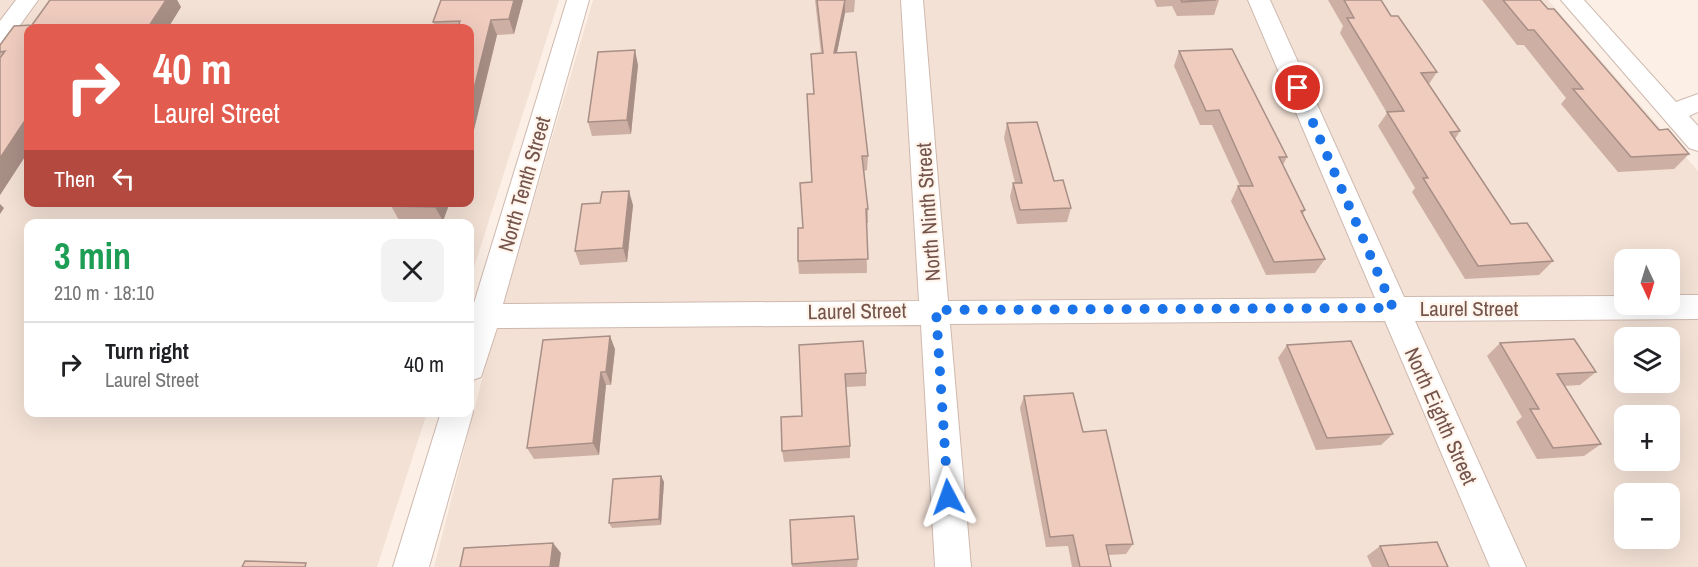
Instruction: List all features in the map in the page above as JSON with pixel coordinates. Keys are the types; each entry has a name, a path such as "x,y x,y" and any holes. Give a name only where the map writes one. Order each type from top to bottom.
{"street":[{"path":"0,37 27,0"},
{"name":"North Tenth Street","path":"474,354 578,0"},
{"name":"North Ninth Street","path":"912,0 953,567"},
{"name":"North Eighth Street","path":"1259,0 1508,567"},
{"path":"1572,0 1698,142"},
{"path":"1673,113 1698,102"},
{"name":"Laurel Street","path":"485,316 936,310 1698,307"},
{"path":"411,567 455,417"}],"shaded area":[{"path":"0,0 559,0 474,267 474,219 24,219 24,417 426,417 377,567 0,567"},
{"path":"593,0 1548,0 1698,171 1698,567 434,567 491,344"}],"building":[{"path":"50,0 166,0 150,24 33,24"},
{"path":"441,0 514,0 509,19 491,20 474,89 474,24 459,24 460,21 433,22"},
{"path":"817,0 845,0 834,53 856,52 868,156 862,156 868,209 866,209 868,259 798,261 798,228 803,228 800,183 812,182 807,94 814,94 811,54 823,53"},
{"path":"1181,0 1216,0 1182,2"},
{"path":"1344,0 1381,0 1391,16 1398,16 1437,72 1421,73 1460,131 1450,132 1511,224 1527,223 1553,261 1478,266 1423,178 1428,178 1387,112 1404,111 1347,18 1354,18"},
{"path":"1503,0 1540,0 1548,9 1554,9 1659,130 1668,129 1689,154 1631,157 1573,89 1583,89 1534,30 1528,30"},
{"path":"24,25 24,122 0,158 0,58 5,51 0,52 0,45 14,26"},
{"path":"1232,49 1287,157 1279,157 1305,210 1301,211 1325,259 1274,262 1238,186 1253,186 1219,110 1206,111 1179,51"},
{"path":"635,50 627,120 588,122 598,52"},
{"path":"1037,122 1054,181 1063,180 1071,208 1020,210 1013,183 1022,183 1007,123"},
{"path":"629,191 623,248 575,251 582,204 600,203 602,192"},
{"path":"610,336 606,372 601,372 593,443 527,448 543,340"},
{"path":"1574,339 1596,372 1557,374 1601,444 1553,448 1530,409 1539,409 1500,343"},
{"path":"863,341 866,373 845,374 850,446 782,451 781,417 802,416 799,345"},
{"path":"1351,341 1393,434 1327,438 1287,345"},
{"path":"1073,393 1083,432 1106,430 1133,544 1106,545 1111,567 1080,567 1073,535 1050,537 1024,396"},
{"path":"661,476 659,519 609,523 613,479"},
{"path":"854,516 858,559 792,564 790,520"},
{"path":"1437,542 1448,567 1389,567 1380,546"},
{"path":"553,543 550,567 460,567 464,548"},
{"path":"245,561 306,563 305,567 242,567"}],"route":[{"path":"948,497 936,310 1393,308 1298,88"}]}
